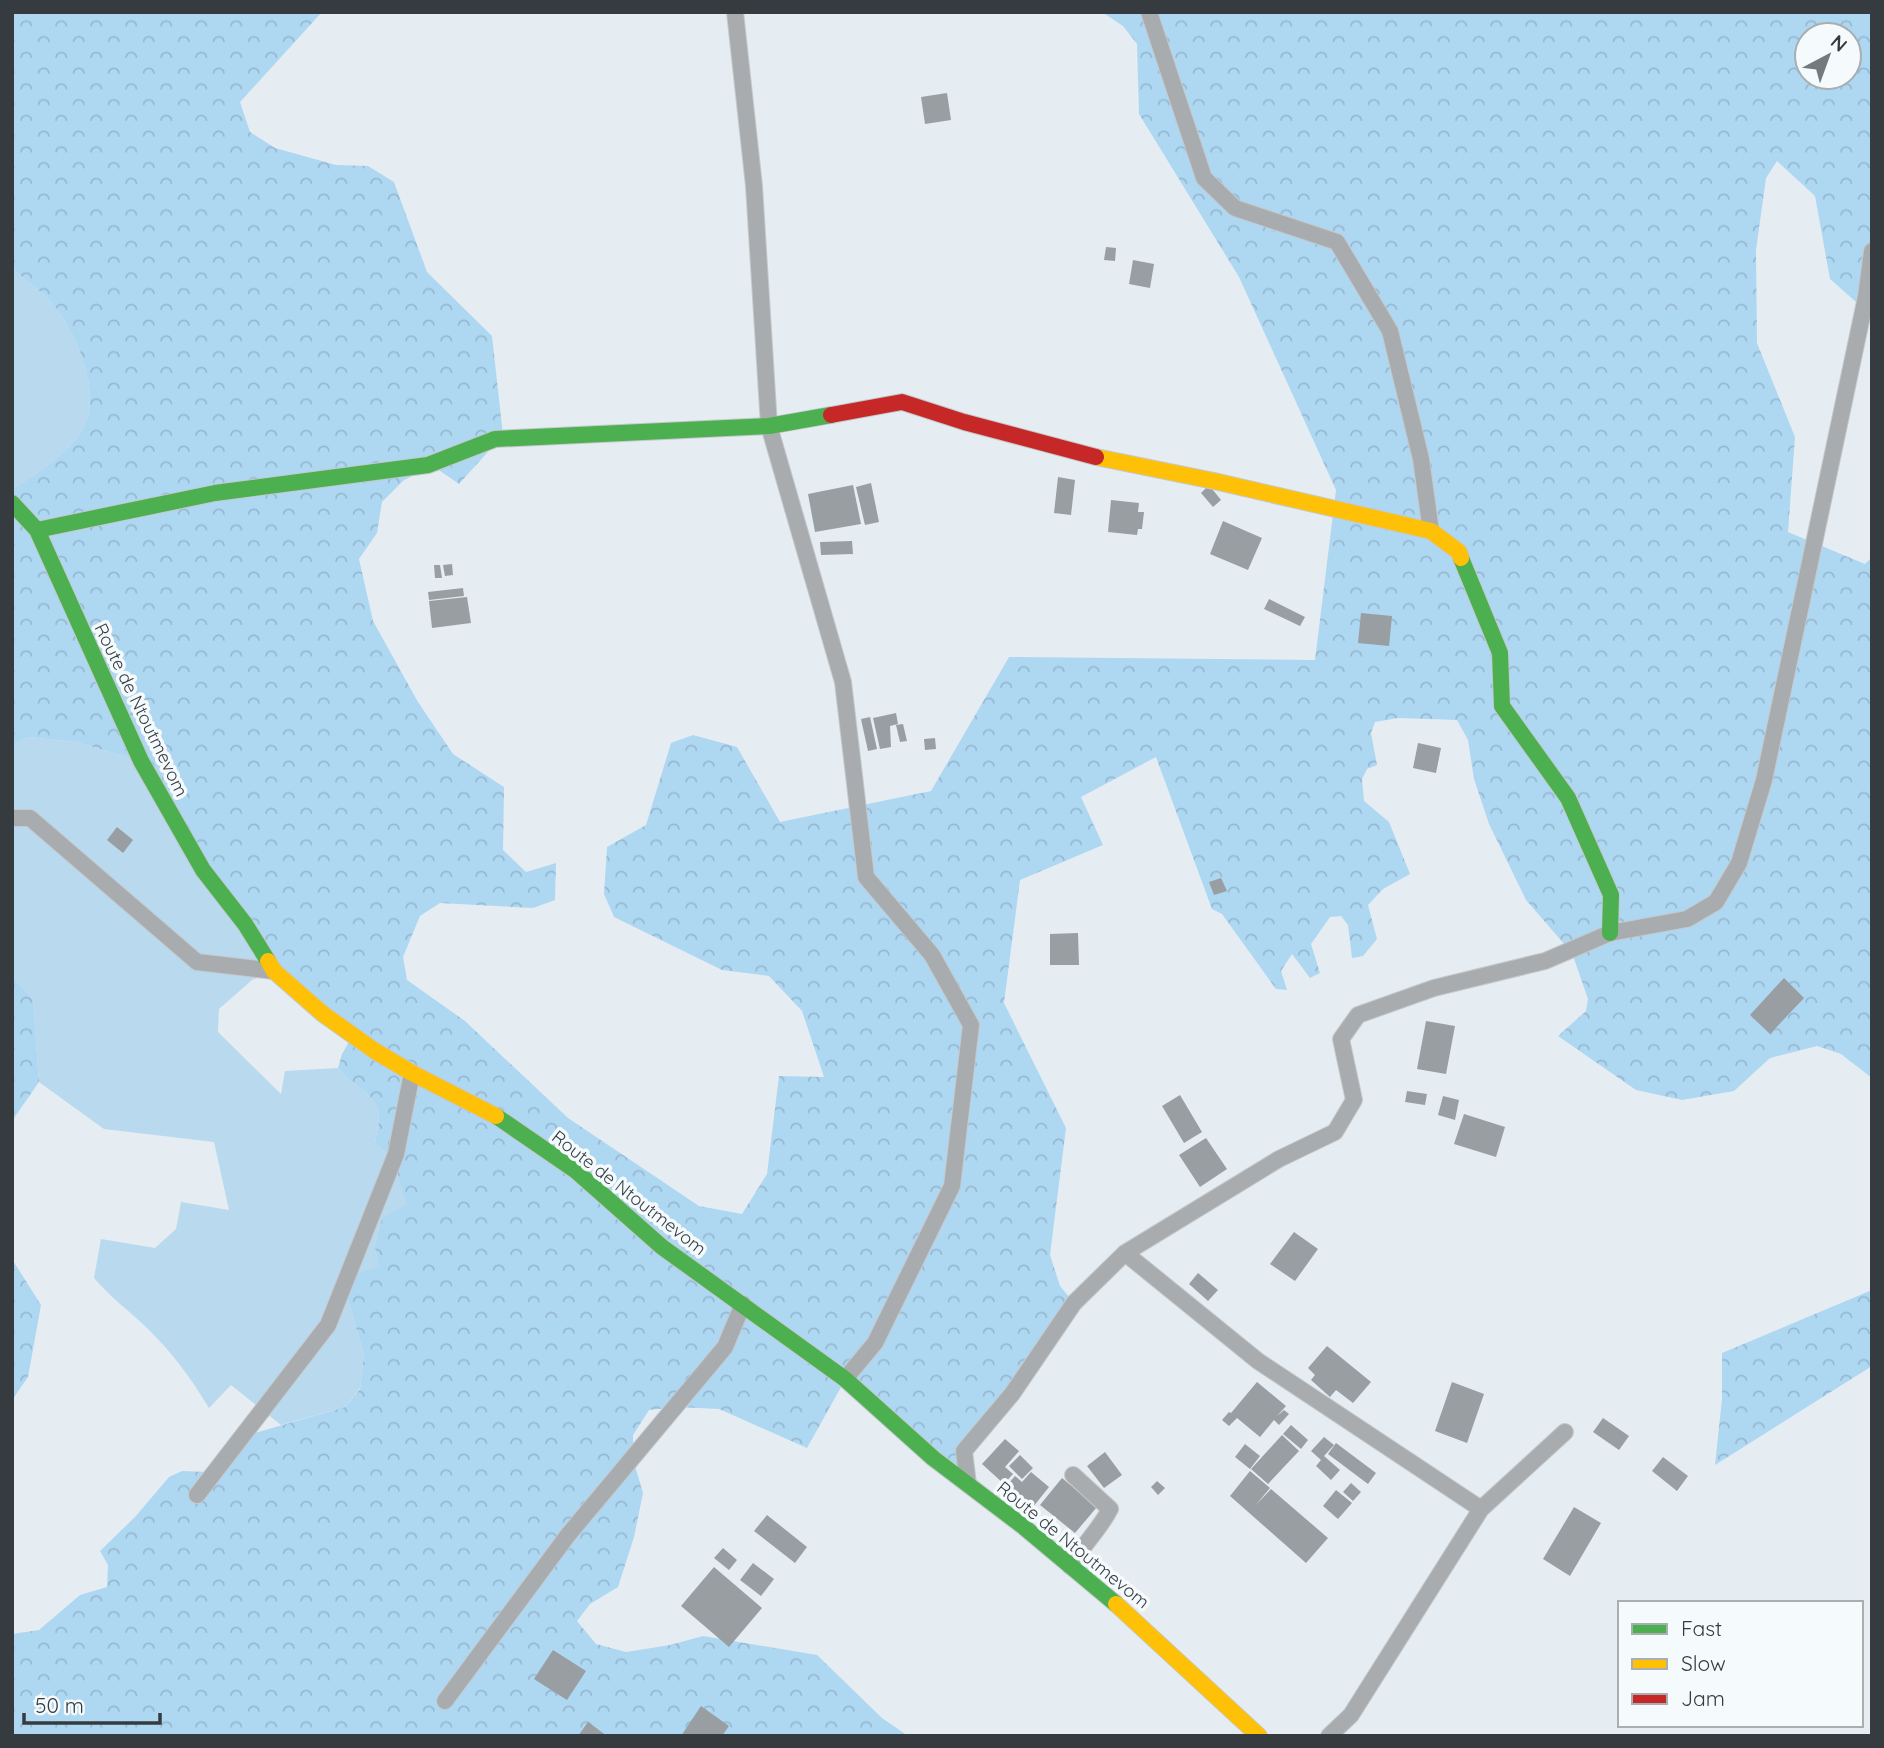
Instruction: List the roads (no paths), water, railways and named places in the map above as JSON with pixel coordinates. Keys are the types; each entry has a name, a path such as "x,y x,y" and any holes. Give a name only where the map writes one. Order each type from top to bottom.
{"street":[{"path":"735,12 754,186 769,426 843,682 866,877 932,955 971,1025 952,1186 875,1343 845,1379"},
{"path":"1149,12 1204,178 1236,208 1337,242 1390,331 1421,459 1431,531"},
{"path":"968,1484 964,1451 1012,1394 1074,1303 1125,1253 1279,1159 1335,1132 1354,1100 1341,1039 1358,1015 1434,988 1545,961 1610,933 1687,919 1716,902 1739,863 1764,780 1866,297 1872,251"},
{"path":"37,530 215,493 428,466 495,439 769,426 902,402 1084,455 1214,481 1431,531 1459,552 1500,653 1502,706 1568,799 1611,895 1610,933"},
{"name":"Route de Ntoutmevom","path":"12,503 37,530 141,761 203,870 245,924 274,971 323,1014 412,1073 489,1111 576,1171 662,1247 845,1379 933,1458 1121,1608 1259,1736"},
{"path":"12,818 30,818 197,962 274,971"},
{"path":"197,1495 328,1325 396,1154 412,1073"},
{"path":"1125,1253 1258,1361 1481,1509"},
{"path":"445,1701 568,1535 725,1347 743,1304"},
{"path":"1329,1736 1351,1714 1481,1509 1564,1432"},
{"path":"1070,1566 1084,1543 1106,1518 1110,1508 1073,1475"}]}
